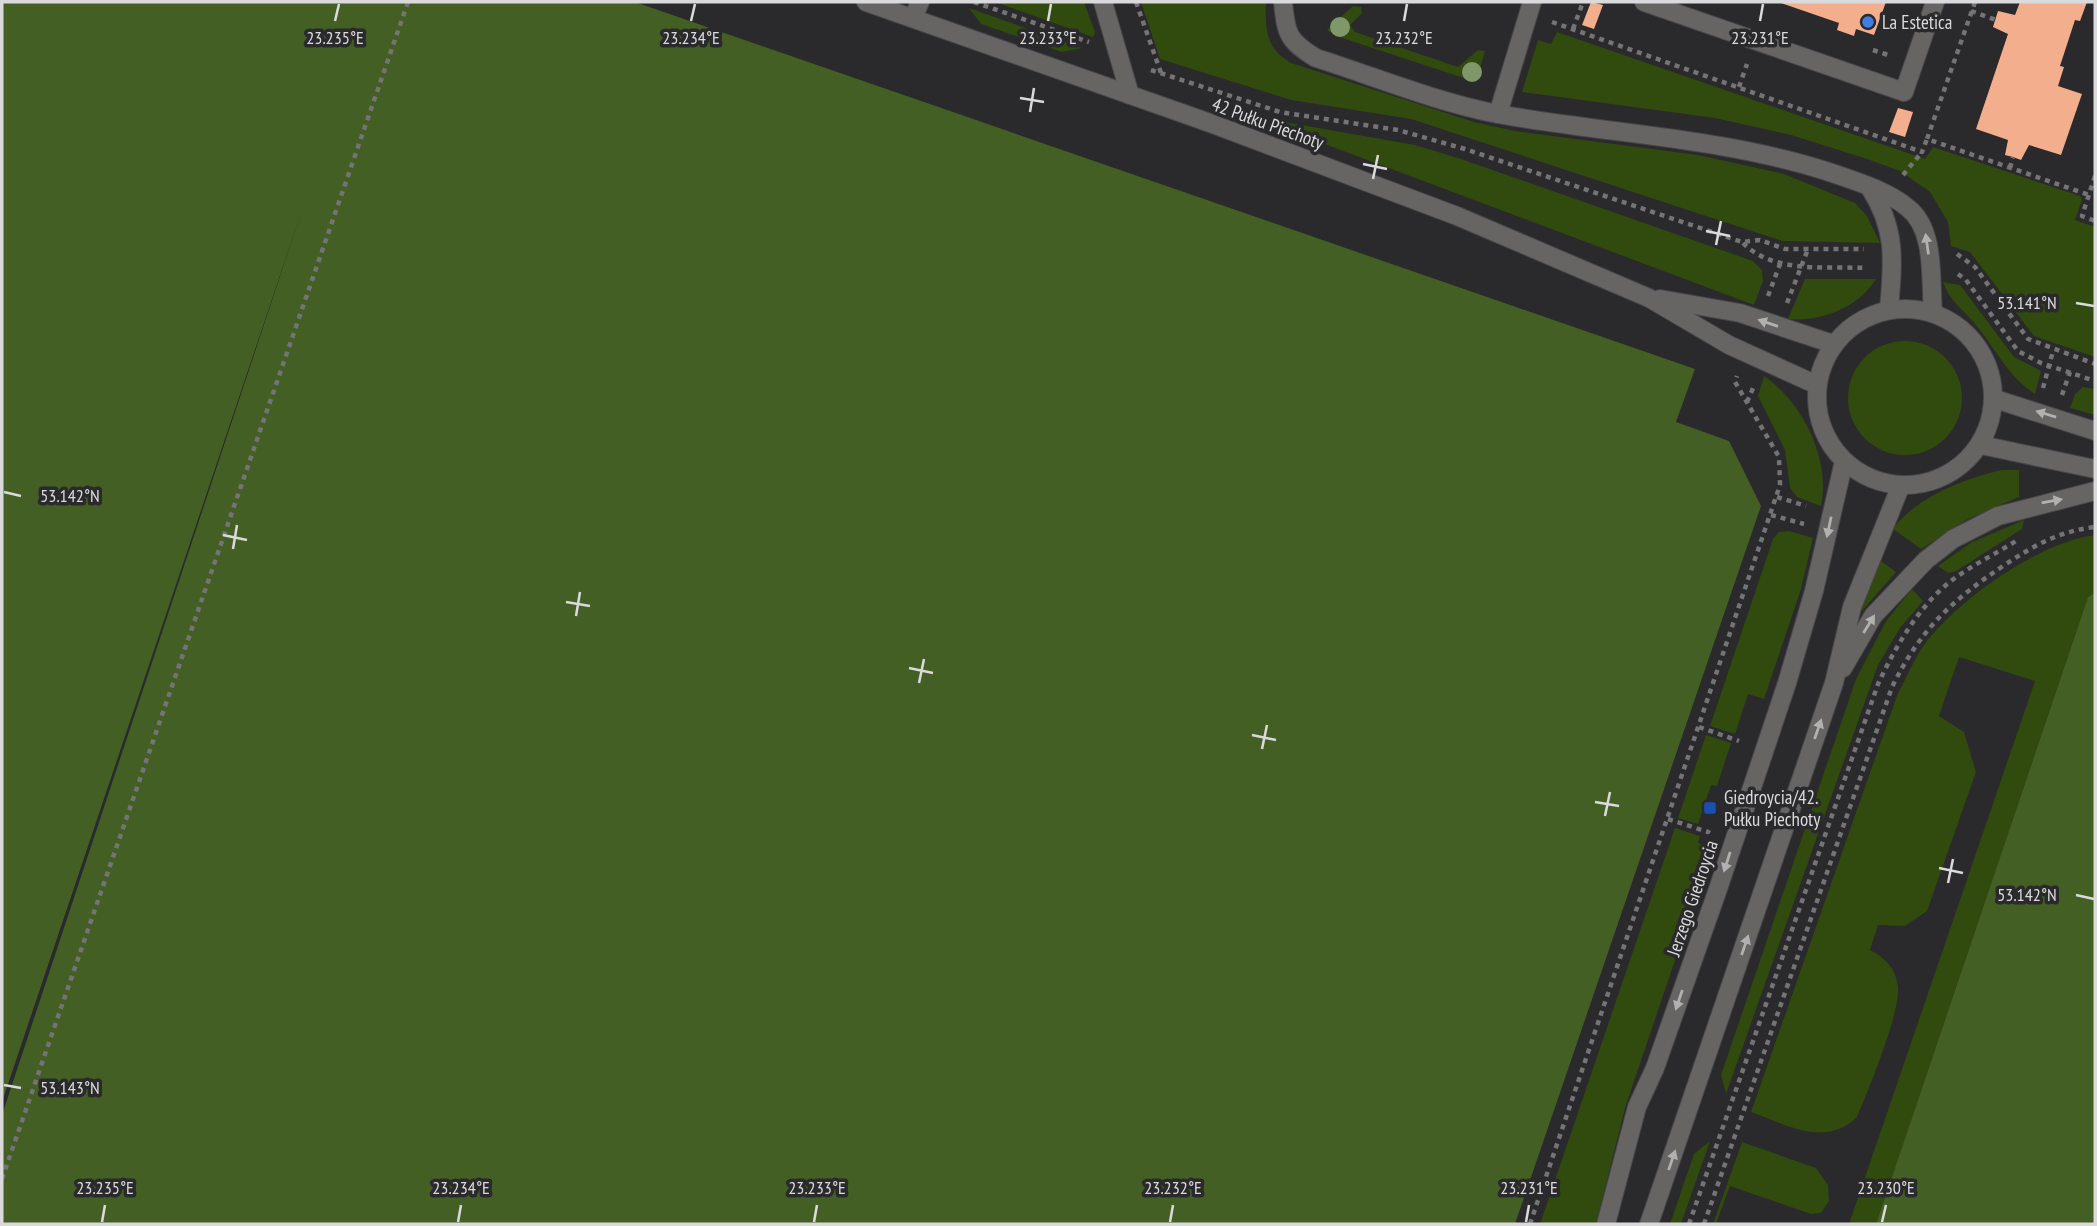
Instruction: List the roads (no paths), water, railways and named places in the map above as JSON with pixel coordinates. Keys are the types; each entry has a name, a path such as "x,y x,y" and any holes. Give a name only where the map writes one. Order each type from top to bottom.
{"street":[{"name":"42 Pułku Piechoty","path":"866,2 916,10 1130,95 1457,216 1649,298 1729,345 1817,385"},
{"path":"1103,2 1130,95"},
{"path":"1283,2 1285,29 1297,46 1316,58 1454,103 1499,114 1706,141 1763,153 1870,188 1908,208 1924,227 1933,312"},
{"path":"1644,2 1904,92 1935,2"},
{"path":"1499,114 1530,8"},
{"path":"1870,188 1889,225 1892,268 1888,309"},
{"name":"42 Pułku Piechoty","path":"1649,298 1740,313 1833,344"},
{"path":"1906,308 1933,312 1960,327 1978,346 1987,364 1995,399 1981,445 1948,473 1929,482 1901,485 1878,481 1844,461 1820,426 1816,410 1820,369 1833,344 1857,321 1888,309 1906,308"},
{"path":"1995,399 2095,431"},
{"path":"1981,445 2095,469"},
{"name":"Jerzego Giedroycia","path":"1606,1224 1637,1107 1655,1068 1787,683 1814,591 1844,461"},
{"path":"1649,1224 1834,683 1852,607 1901,485"},
{"path":"1834,683 1873,616 1926,560 1953,539 2007,512 2095,491"}],"place":[{"name":"La Estetica","path":"1868,22"},
{"name":"Giedroycia/42. Pułku Piechoty","path":"1710,808"}]}
